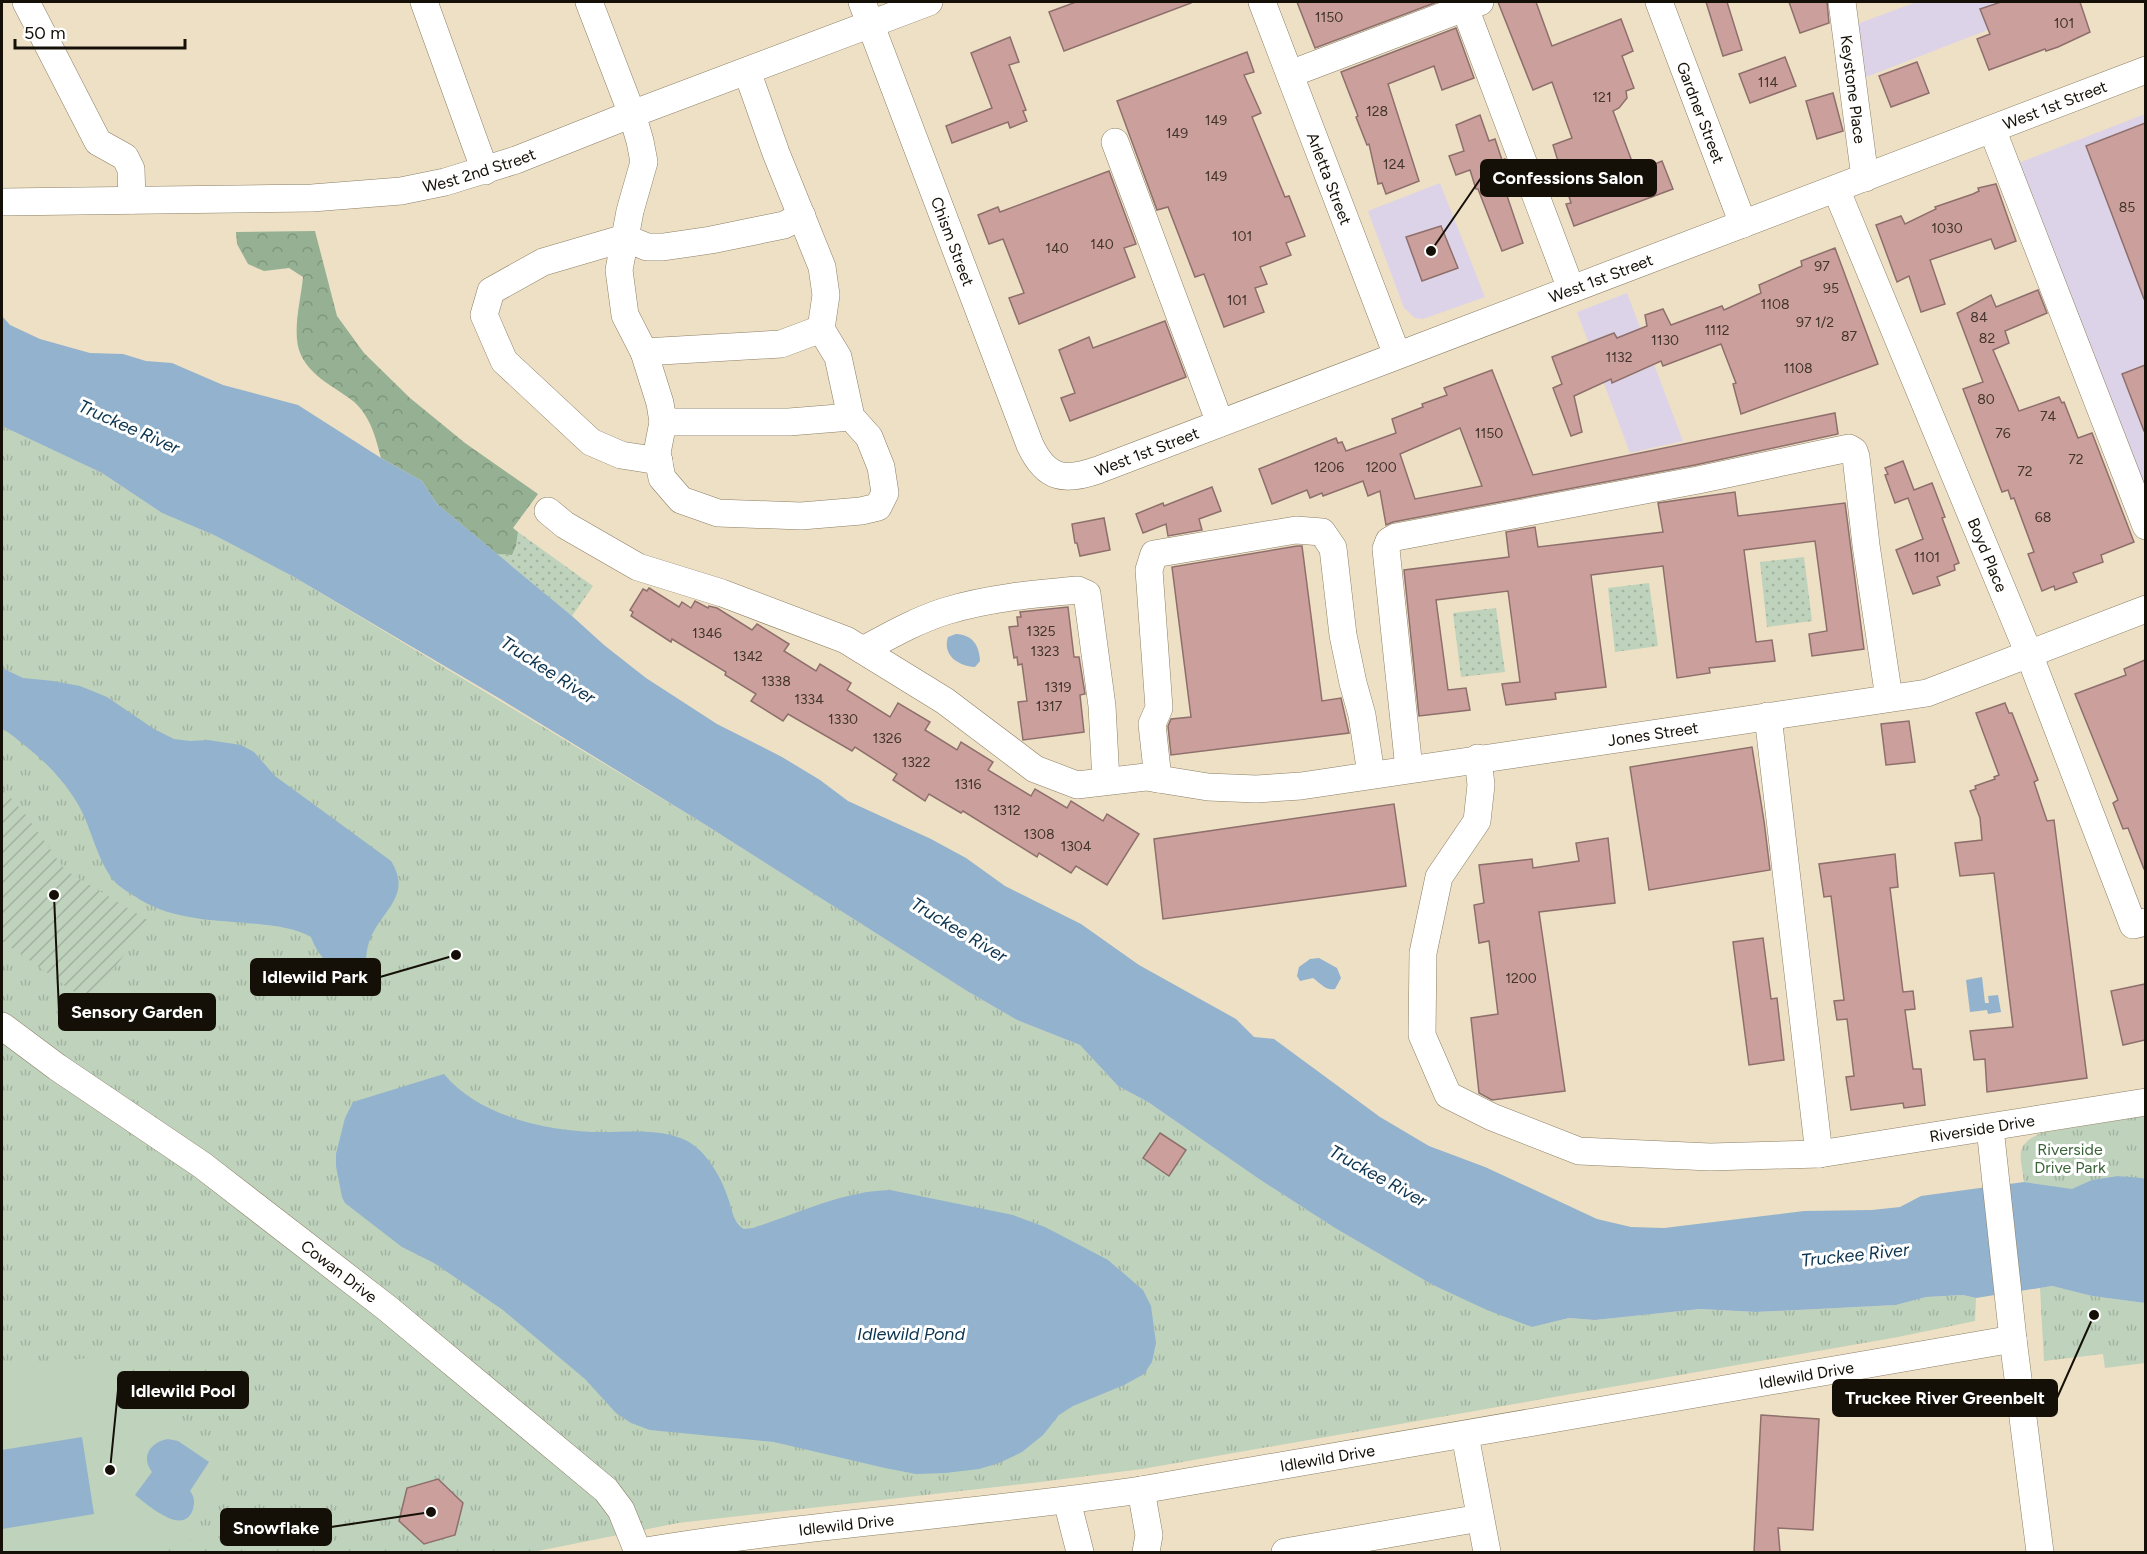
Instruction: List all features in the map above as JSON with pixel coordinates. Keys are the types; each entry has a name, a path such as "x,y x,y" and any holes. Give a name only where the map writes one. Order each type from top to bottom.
{"street":[{"path":"26,2 98,142 125,157 131,169 132,200"},
{"path":"424,2 485,171"},
{"path":"589,2 632,114 644,162 630,211 619,270 625,315 644,352 660,403 663,422 657,453 662,478 681,500 718,513 801,516 861,511 878,507 885,493 881,467 869,437 851,417 838,357 821,329 826,294 822,267 747,71"},
{"name":"West 2nd Street","path":"2,202 354,196 401,191 445,182 485,171 747,71 866,13 928,2"},
{"name":"Arletta Street","path":"1262,2 1397,355"},
{"name":"Gardner Street","path":"1659,2 1743,224"},
{"name":"Keystone Place","path":"1842,2 1865,178"},
{"path":"1290,74 1473,5 1571,289"},
{"name":"Chism Street","path":"866,13 1036,460 1053,475"},
{"name":"West 1st Street","path":"1053,475 1082,476 2145,70"},
{"path":"1992,129 2145,526"},
{"path":"1115,142 1220,423"},
{"name":"Boyd Place","path":"1836,189 2139,924"},
{"path":"659,461 621,455 591,442 504,361 484,315 491,291 543,262 625,238 647,247 663,247 784,225 802,216"},
{"path":"644,352 781,344 821,329"},
{"path":"663,422 789,422 851,417"},
{"path":"1409,769 1386,549 1389,541 1396,537 1687,482 1849,448 1854,451 1856,457 1868,560 1889,698"},
{"name":"Jones Street","path":"548,511 565,525 638,567 722,593 846,640 945,701 1035,769 1077,785 1152,778 1208,786 1256,789 1301,786 1927,693 2145,609"},
{"path":"1152,778 1152,724 1159,708 1149,570 1154,554 1296,530 1322,532 1333,548 1343,635 1362,715 1371,774"},
{"path":"862,650 945,611 1018,595 1078,590 1087,594 1102,706 1106,782"},
{"path":"1768,716 1819,1154"},
{"name":"Riverside Drive","path":"1478,758 1481,785 1477,821 1438,877 1423,953 1422,1035 1448,1095 1492,1117 1579,1151 1710,1157 1819,1154 1991,1141 2145,1102"},
{"name":"Cowan Drive","path":"2,1026 57,1067 201,1165 387,1308 606,1490 621,1510 639,1552"},
{"path":"1991,1141 2040,1552"},
{"name":"Idlewild Drive","path":"639,1552 738,1537 1067,1501 1141,1490 1465,1435 2012,1329"},
{"path":"1465,1435 1487,1552"},
{"path":"1141,1490 1149,1535 1146,1552"},
{"path":"1067,1501 1080,1552"},
{"path":"1285,1552 1480,1518"}],"shaded area":[{"path":"1917,2 2060,2 1861,79 1854,25"},
{"path":"2145,114 2145,502 2016,164"},
{"path":"1440,183 1485,297 1423,319 1415,318 1404,308 1368,211"},
{"path":"1627,293 1683,441 1630,453 1577,312"}],"green space":[{"path":"315,231 337,316 364,353 410,398 465,443 538,494 513,528 518,532 512,555 497,554 437,504 422,481 381,458 364,413 353,401 317,376 301,355 298,347 297,327 303,277 289,268 264,271 248,264 237,244 236,232"},
{"path":"2,426 102,473 162,513 216,536 294,577 701,822 967,991 1017,1020 1080,1045 1118,1086 1148,1102 1259,1179 1335,1228 1431,1284 1532,1327 1569,1318 1595,1320 1700,1309 1756,1312 1896,1305 1926,1297 1963,1295 1976,1298 1975,1321 1898,1337 1142,1469 678,1523 533,1552 2,1552"},
{"path":"518,532 593,586 572,616 497,554 512,555"},
{"path":"1804,557 1812,621 1767,627 1760,562"},
{"path":"1649,583 1658,646 1615,652 1608,588"},
{"path":"1496,608 1505,672 1461,677 1453,613"},
{"path":"2,788 25,814 65,870 149,921 89,1002 2,941"},
{"name":"Riverside Drive Park","path":"2145,1116 2145,1180 2117,1176 2092,1180 2073,1190 2024,1182 2021,1158 2023,1147 2026,1142 2041,1133"},
{"path":"2052,1286 2092,1296 2145,1303 2145,1363 2105,1368 2103,1354 2044,1361 2040,1288"},
{"path":"103,1356 216,1451 223,1489 194,1527 195,1540 160,1545 155,1552 2,1552 2,1369"}],"water":[{"name":"Truckee River","path":"2,316 10,325 40,339 90,353 123,354 146,361 172,363 223,385 298,405 381,458 422,481 437,504 646,678 717,724 782,757 820,780 848,801 931,839 966,858 1005,886 1081,924 1139,965 1236,1019 1254,1037 1274,1039 1380,1117 1429,1146 1485,1167 1597,1219 1631,1227 1664,1228 1804,1211 1872,1210 1900,1207 1921,1196 2024,1182 2072,1189 2092,1180 2117,1176 2142,1178 2146,1180 2145,1303 2092,1296 2052,1286 1976,1298 1963,1295 1926,1297 1896,1305 1756,1312 1700,1309 1595,1320 1569,1318 1532,1327 1487,1310 1431,1284 1335,1228 1259,1179 1148,1102 1118,1086 1080,1045 1017,1020 967,991 701,822 502,700 294,577 216,536 162,513 102,473 2,426"},
{"path":"956,634 967,636 974,642 980,661 975,667 957,662 949,654 948,637"},
{"path":"2,668 23,678 80,686 107,697 154,729 174,739 208,740 241,745 254,752 275,776 391,861 396,872 398,890 391,906 370,939 366,963 357,968 340,969 326,961 311,937 299,931 181,916 153,906 118,885 109,874 86,821 69,790 43,761 2,728"},
{"path":"1319,958 1337,968 1341,978 1335,989 1326,988 1313,978 1300,981 1297,976 1299,967 1310,959"},
{"path":"1982,977 1985,1003 1989,1003 1988,996 1998,995 2001,1012 1988,1014 1987,1010 1970,1012 1966,980"},
{"name":"Idlewild Pond","path":"444,1074 476,1101 517,1119 561,1129 658,1133 689,1142 702,1153 718,1174 735,1219 744,1229 855,1194 890,1190 1013,1215 1045,1227 1108,1260 1143,1290 1151,1306 1156,1343 1152,1362 1144,1374 1124,1385 1073,1406 1059,1415 1043,1435 1022,1452 979,1469 945,1473 916,1474 774,1442 650,1430 631,1423 616,1413 585,1379 503,1310 434,1263 402,1247 345,1203 336,1166 336,1154 345,1118 353,1102"},
{"path":"82,1437 94,1514 2,1529 2,1450"},
{"path":"168,1439 178,1441 209,1462 190,1491 194,1499 193,1509 188,1517 182,1520 174,1520 165,1516 135,1495 152,1472 147,1461 149,1451 157,1443"}],"building":[{"path":"1076,2 1191,3 1064,51 1049,12"},
{"path":"1297,2 1437,2 1315,48"},
{"path":"1498,2 1536,2 1552,46 1621,19 1633,51 1622,56 1634,88 1626,91 1627,98 1619,108 1613,111 1636,172 1662,161 1673,189 1574,226 1566,204 1571,203 1553,145 1572,138 1552,82 1533,90"},
{"path":"1706,2 1727,2 1742,50 1723,56"},
{"path":"1789,2 1827,2 1829,23 1800,33"},
{"path":"2001,2 2080,2 2090,32 2058,47 2046,51 2045,49 1989,70 1977,39 1990,34 1980,9"},
{"path":"1456,28 1474,78 1442,90 1434,66 1388,84 1419,181 1386,194 1382,183 1378,184 1369,144 1367,145 1356,117 1358,116 1341,72"},
{"path":"1010,37 1019,62 1009,65 1026,110 1023,111 1027,121 1010,128 1008,122 952,143 946,126 992,108 971,53"},
{"path":"1247,52 1254,72 1244,75 1261,113 1252,117 1285,197 1289,196 1305,236 1286,243 1291,255 1260,267 1267,284 1255,288 1264,312 1224,327 1204,274 1195,277 1168,207 1157,210 1117,101"},
{"path":"1785,57 1796,86 1750,103 1739,74"},
{"path":"1917,62 1929,93 1891,107 1879,76"},
{"path":"1833,93 1843,131 1817,139 1806,101"},
{"path":"1480,115 1489,141 1495,139 1502,160 1505,159 1512,177 1502,181 1523,243 1502,251 1470,170 1456,175 1449,156 1464,151 1456,125"},
{"path":"2145,123 2145,299 2144,299 2086,146"},
{"path":"1109,171 1136,244 1124,248 1135,277 1019,324 1009,298 1024,293 1003,239 989,244 978,215 998,207 1000,212"},
{"path":"1996,184 2016,241 1995,249 1991,239 1930,260 1945,304 1921,312 1909,276 1897,282 1876,225 1901,216 1905,224 1936,209 1935,207 1973,194 1979,191 1978,188"},
{"path":"1441,226 1458,268 1422,281 1406,237"},
{"path":"1835,248 1878,364 1741,414 1733,384 1736,383 1721,344 1663,366 1661,361 1612,383 1611,379 1574,396 1582,432 1571,436 1553,388 1562,384 1552,357 1614,333 1617,338 1647,326 1645,315 1663,309 1671,325 1722,306 1724,310 1761,293 1759,285 1802,266 1801,261"},
{"path":"2038,290 2047,313 2005,331 2009,343 1993,350 2019,411 2059,397 2062,403 2064,402 2078,438 2092,433 2134,542 2101,555 2103,562 2073,573 2077,582 2055,590 2054,586 2042,591 2028,554 2034,552 2014,498 2011,499 2008,490 2002,492 1963,389 1983,382 1957,313 1991,295 1996,307"},
{"path":"1165,321 1186,377 1070,421 1061,398 1075,393 1059,350 1089,337 1093,348"},
{"path":"2145,365 2145,431 2144,431 2122,374"},
{"path":"1492,370 1533,475 1835,413 1838,434 1695,465 1386,525 1380,491 1368,496 1363,481 1323,496 1322,493 1310,498 1307,490 1272,504 1259,469 1336,438 1338,443 1342,442 1346,451 1396,433 1392,419 1447,395 1444,388","holes":["1460,428 1482,486 1415,499 1400,454"]},
{"path":"1903,461 1914,490 1932,483 1959,563 1954,565 1955,570 1937,577 1940,585 1913,594 1896,550 1923,539 1908,498 1895,503 1885,475 1888,474 1885,468"},
{"path":"1212,487 1221,511 1199,519 1202,530 1168,536 1166,524 1143,533 1136,514 1163,503 1164,506"},
{"path":"1735,492 1738,516 1845,503 1864,649 1812,656 1809,634 1827,631 1815,541 1744,550 1756,642 1772,640 1775,661 1709,668 1710,673 1677,678 1663,566 1591,575 1606,687 1555,693 1556,699 1506,705 1502,684 1520,682 1508,591 1436,600 1448,690 1466,688 1470,710 1419,716 1404,570 1509,557 1506,532 1535,527 1538,547 1663,532 1658,503"},
{"path":"1104,518 1110,550 1080,556 1072,524"},
{"path":"1302,546 1322,701 1341,698 1349,733 1171,755 1168,726 1171,719 1191,717 1172,567"},
{"path":"649,588 679,607 682,602 691,608 695,601 708,608 709,606 717,608 752,630 757,624 789,644 784,651 816,671 820,664 851,683 847,690 890,717 898,703 930,722 925,730 957,750 961,742 993,762 988,770 1031,796 1035,789 1067,808 1071,801 1103,821 1107,814 1139,834 1107,885 1076,866 1071,873 1039,853 1037,857 963,811 961,813 929,794 925,801 893,780 897,774 855,747 852,751 788,714 783,721 751,701 756,694 725,675 726,672 672,639 671,642 631,616 633,612 630,610 643,589 647,591"},
{"path":"1068,607 1074,657 1079,657 1085,694 1080,695 1084,732 1023,740 1018,702 1027,701 1022,664 1018,665 1017,657 1014,658 1009,627 1018,626 1017,617 1021,617 1020,612"},
{"path":"2145,660 2144,869 2128,828 2123,829 2113,803 2118,800 2075,694 2126,675 2124,669"},
{"path":"2005,703 2009,713 2012,713 2038,780 2034,782 2047,821 2054,820 2087,1078 1987,1092 1985,1059 1974,1060 1970,1031 2013,1027 1994,873 1960,876 1955,843 1982,840 1980,818 1970,791 1976,789 1975,786 1995,779 1994,777 1999,775 1976,713"},
{"path":"1909,721 1915,762 1886,765 1881,724"},
{"path":"1752,747 1770,870 1649,890 1630,767"},
{"path":"1394,804 1406,886 1163,919 1154,839"},
{"path":"1608,838 1615,903 1539,912 1565,1091 1492,1100 1479,1093 1471,1018 1498,1014 1489,941 1479,943 1474,905 1484,903 1479,865 1532,859 1533,868 1579,861 1576,843"},
{"path":"1895,854 1898,887 1890,888 1903,992 1913,991 1915,1009 1905,1010 1913,1069 1921,1069 1925,1105 1904,1108 1903,1103 1851,1110 1846,1077 1854,1076 1847,1019 1837,1020 1834,1001 1844,1000 1831,896 1824,897 1819,864"},
{"path":"1763,938 1771,999 1777,998 1784,1060 1749,1065 1733,942"},
{"path":"2145,984 2145,1040 2123,1045 2111,991"},
{"path":"1160,1133 1186,1150 1169,1176 1143,1158"},
{"path":"1761,1415 1819,1419 1813,1530 1778,1528 1780,1552 1754,1552"},
{"path":"438,1479 463,1503 455,1535 424,1544 399,1521 407,1488"}],"place":[{"name":"Confessions Salon","path":"1431,251"},
{"name":"Sensory Garden","path":"54,895"},
{"name":"Idlewild Park","path":"456,955"},
{"name":"Truckee River Greenbelt","path":"2094,1315"},
{"name":"Idlewild Pool","path":"110,1470"},
{"name":"Snowflake","path":"431,1512"}]}
